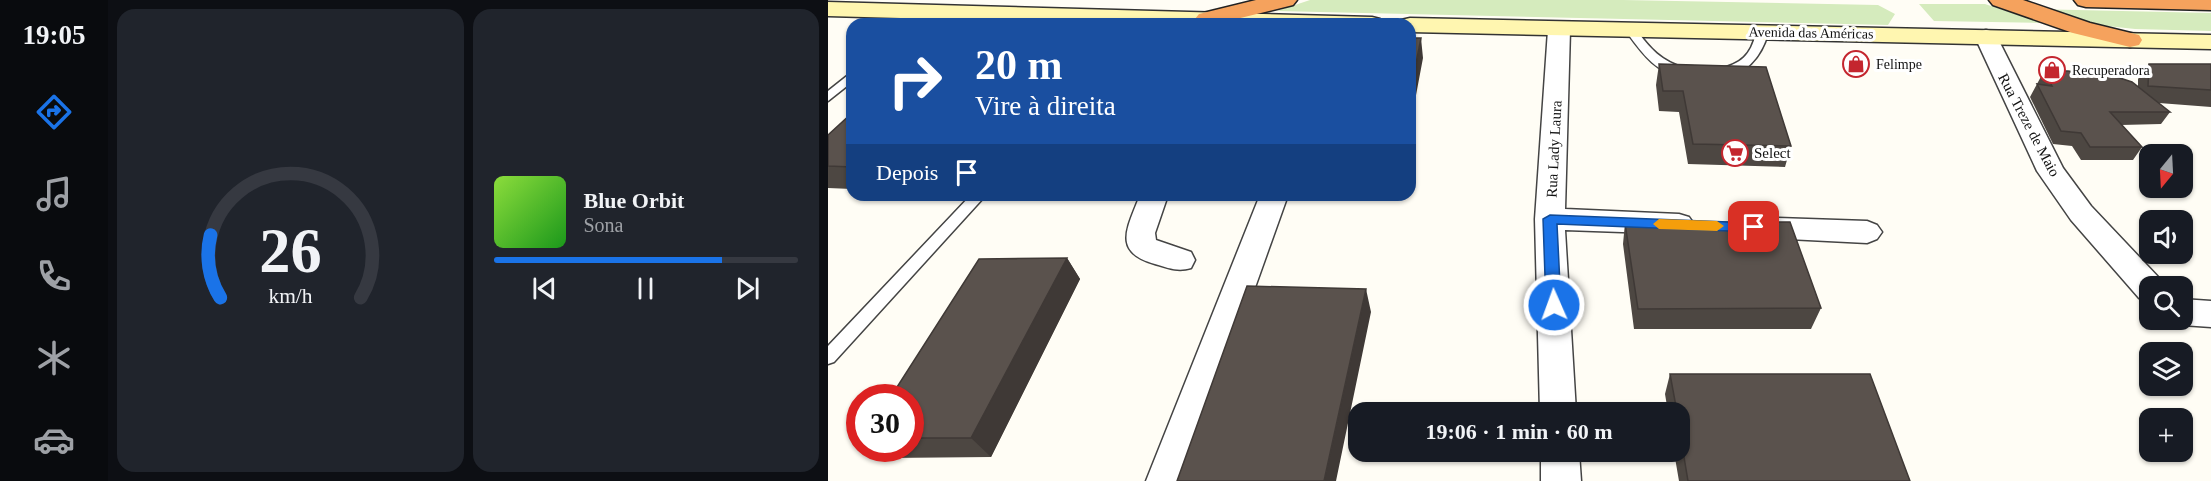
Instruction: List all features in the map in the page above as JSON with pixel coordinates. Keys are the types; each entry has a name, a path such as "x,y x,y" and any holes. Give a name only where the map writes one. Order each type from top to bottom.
{"highway":[{"path":"1211,18 1285,0"},
{"path":"2001,0 2082,28 2130,40"},
{"path":"2086,0 2211,3"}],"main road":[{"path":"828,9 917,18"},
{"name":"Avenida das Américas","path":"1416,25 2211,42"}],"street":[{"name":"Rua Lady Laura","path":"1558,402 1550,219 1559,30"},
{"name":"Rua Treze de Maio","path":"1986,37 2051,171 2081,213 2139,277"},
{"path":"1152,201 1140,233 1142,246 1154,253 1180,260"},
{"path":"1166,481 1272,201"},
{"path":"1550,219 1867,232"},
{"path":"2193,313 2211,314"},
{"path":"1560,462 1561,481"}],"lane":[{"path":"1632,31 1653,59 1671,69 1692,73"},
{"path":"1709,73 1737,70 1750,60 1760,44 1762,33"},
{"path":"828,97 846,81"},
{"path":"828,357 973,201"}],"green space":[{"path":"1310,0 1623,0 1878,5 1895,14 1888,25 1277,11"},
{"path":"1919,4 1985,4 2042,23 1934,21"},
{"path":"2032,9 2211,13 2211,31 2135,29 2098,25"}],"building":[{"path":"1416,38 1421,38 1416,63"},
{"path":"1659,64 1766,67 1791,146 1693,144 1683,91 1663,91"},
{"path":"2149,64 2211,64 2211,90 2148,86"},
{"path":"2044,71 2068,71 2120,78 2132,82 2170,112 2110,112 2139,144 2139,147 2090,147 2081,133 2061,131 2037,84 2052,86"},
{"path":"846,118 846,167 828,166 828,135"},
{"path":"1790,222 1821,308 1638,309 1625,223"},
{"path":"1067,258 971,438 924,438 924,384 899,384 979,259"},
{"path":"1247,286 1366,289 1324,481 1177,481"},
{"path":"1670,374 1870,374 1910,481 1688,481 1685,462 1690,462 1690,402 1675,402"}],"slow traffic":[{"path":"1659,224 1717,226"}],"place":[{"name":"Felimpe","path":"1856,64"},
{"name":"Recuperadora","path":"2052,70"},
{"name":"Select","path":"1735,153"}],"route":[{"path":"1554,305 1550,219 1754,227"}]}
